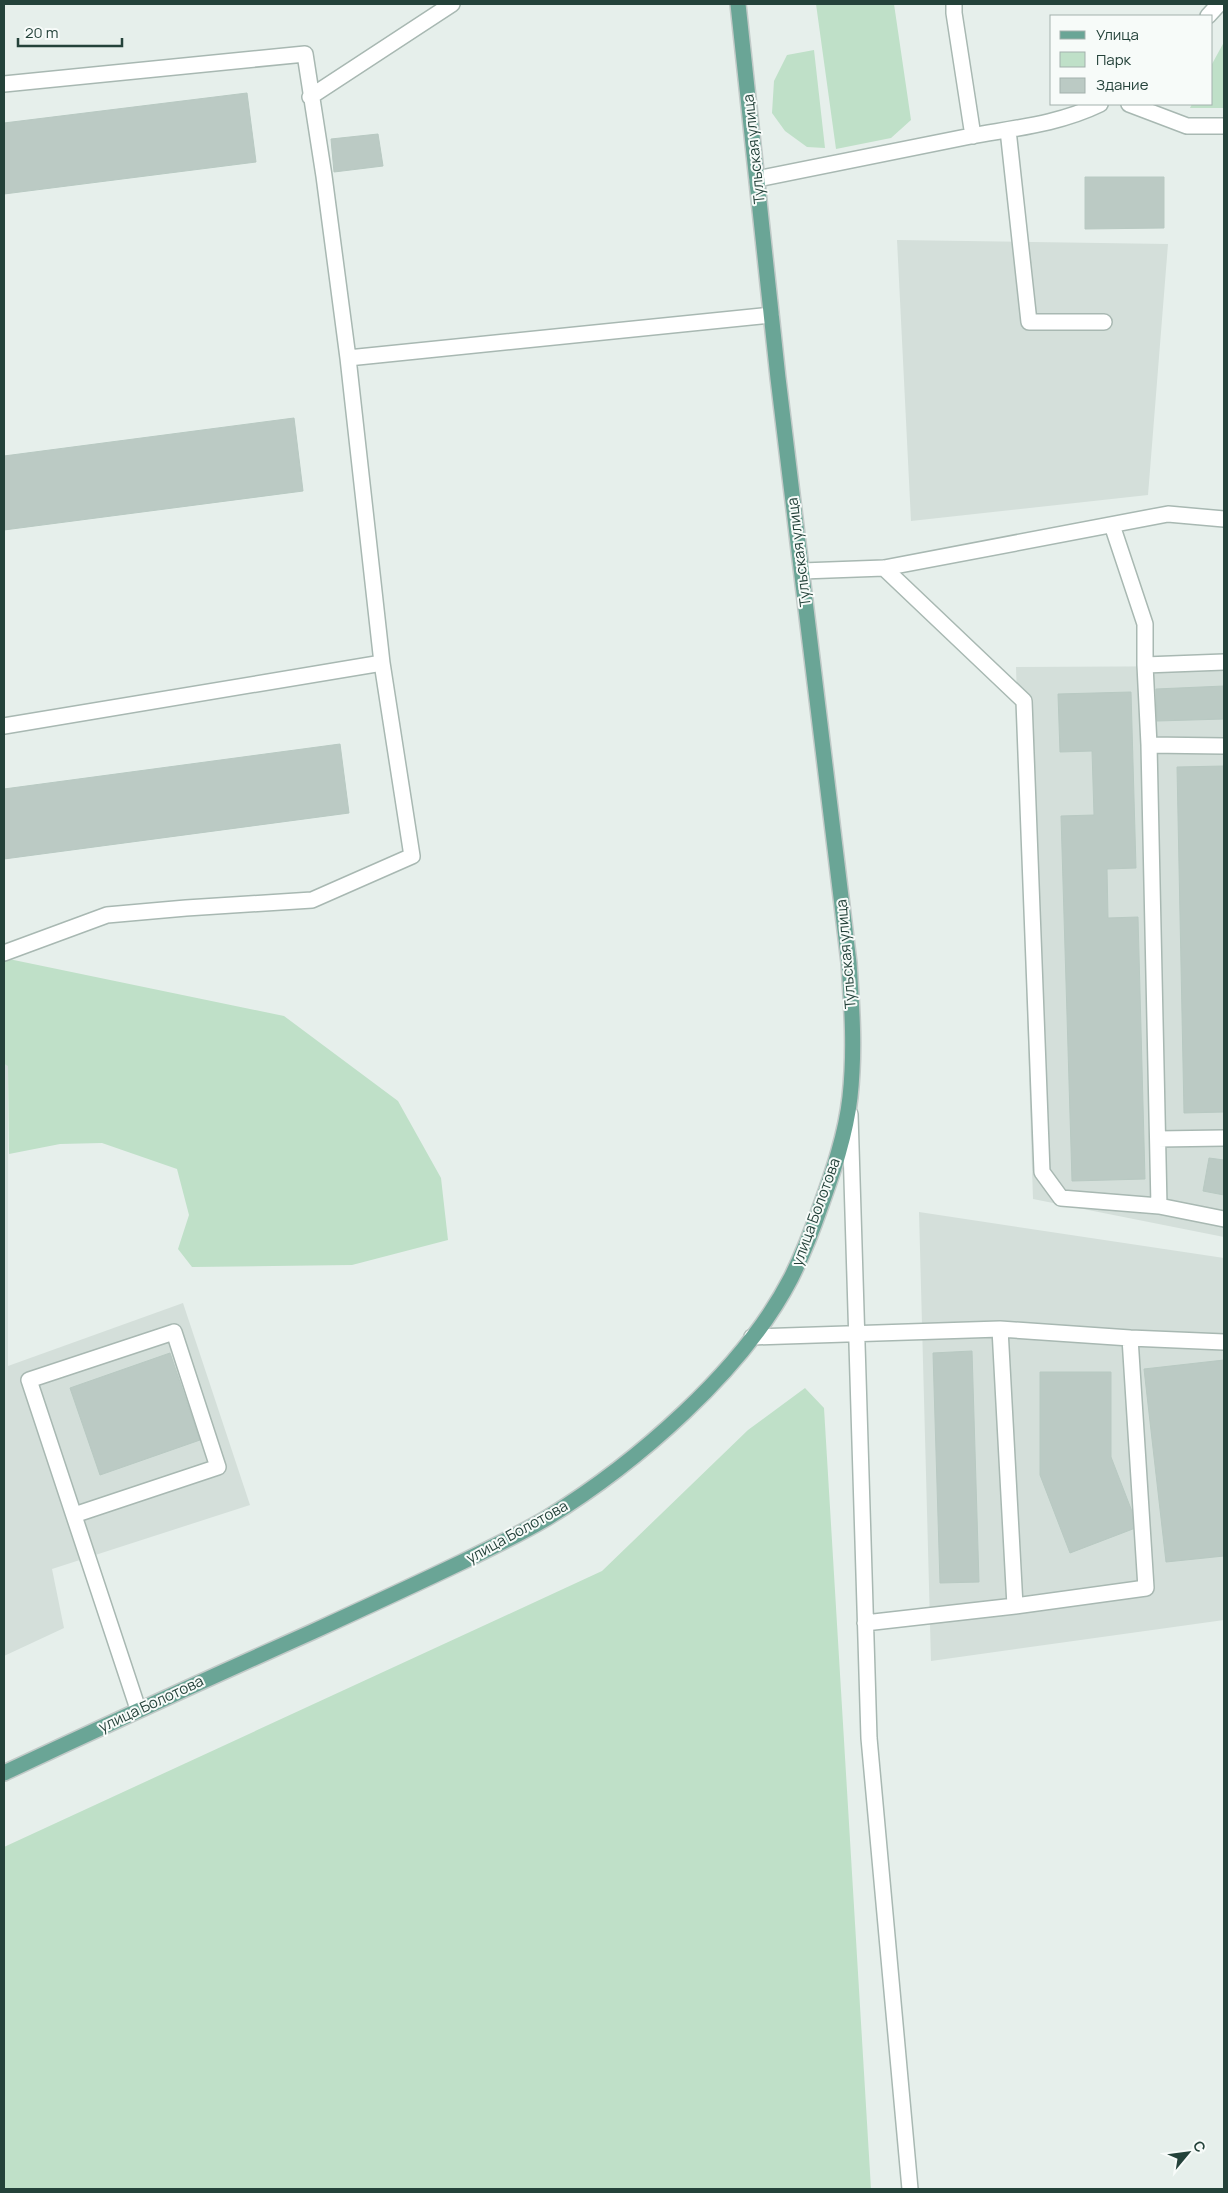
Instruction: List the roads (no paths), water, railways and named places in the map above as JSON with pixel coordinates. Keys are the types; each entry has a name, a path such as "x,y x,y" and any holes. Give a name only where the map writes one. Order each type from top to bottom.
{"main road":[{"name":"Тульская улица","path":"738,4 772,315 849,963 854,1042 850,1100"},
{"name":"улица Болотова","path":"4,1772 138,1709 392,1596 546,1519 607,1479 651,1443 699,1398 766,1318 790,1280 812,1232 840,1147 850,1100"}],"street":[{"path":"310,97 452,4"},
{"path":"954,4 973,136"},
{"path":"1209,15 1219,4"},
{"path":"4,84 305,54 310,97 324,176 348,358 382,663 412,856 312,900 106,915 4,953"},
{"path":"757,178 1049,122 1081,113 1098,105"},
{"path":"1132,105 1187,126 1224,126"},
{"path":"1008,130 1029,322 1104,322"},
{"path":"348,358 772,315"},
{"path":"802,571 884,568 1168,514 1224,519"},
{"path":"1112,526 1145,624 1159,1206"},
{"path":"884,568 1024,701 1042,1172 1061,1198 1159,1206 1224,1219"},
{"path":"1145,665 1224,662"},
{"path":"4,726 382,663"},
{"path":"1149,745 1224,746"},
{"path":"850,1100 869,1738 910,2189"},
{"path":"1158,1139 1224,1138"},
{"path":"1000,1329 1015,1606"},
{"path":"752,1337 1000,1329 1224,1342"},
{"path":"74,1515 218,1467 174,1332 29,1380 138,1709"},
{"path":"865,1623 1015,1606 1146,1588 1130,1338"}]}
